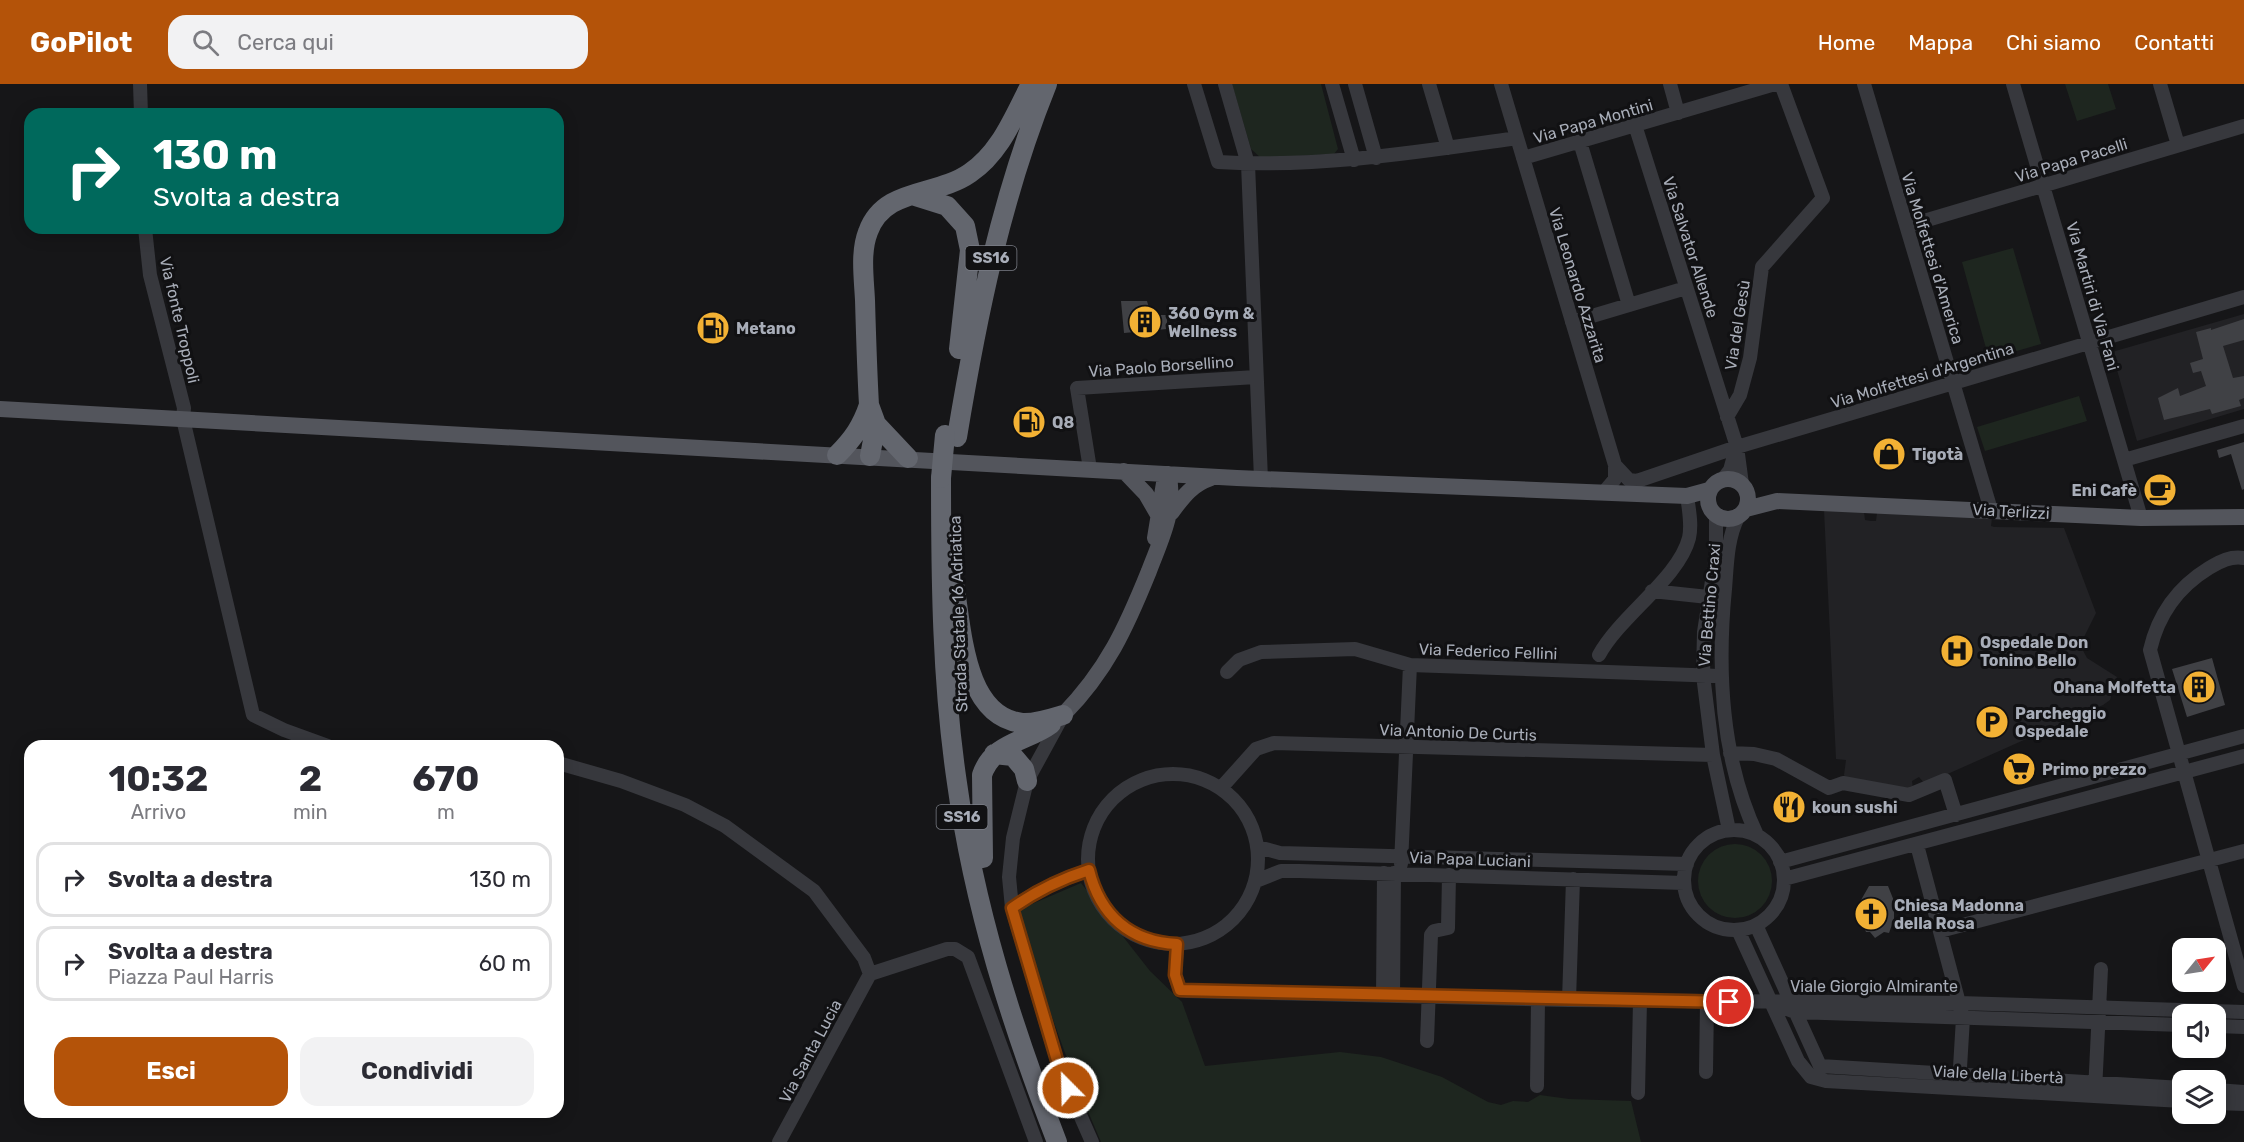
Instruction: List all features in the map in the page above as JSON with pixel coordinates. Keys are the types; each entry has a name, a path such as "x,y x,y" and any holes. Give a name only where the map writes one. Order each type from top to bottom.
{"highway":[{"path":"870,456 864,268 867,234 877,214 893,201 961,178 986,160 1001,143 1032,84"},
{"name":"Strada Statale 16 Adriatica","path":"1032,84 983,236 959,349 947,479 943,635 957,786 981,907 1001,984 1057,1142"},
{"name":"Strada Statale 16 Adriatica","path":"951,436 991,255 1025,144 1047,84"},
{"path":"912,195 947,206 965,226 970,250 959,349"},
{"path":"837,455 869,425"},
{"path":"869,425 908,458"},
{"name":"Strada Statale 16 Adriatica","path":"947,479 963,738 983,858 1012,980 1071,1142"},
{"path":"954,578 971,677 982,699 999,716 1022,723 1042,721 1063,715"},
{"path":"983,858 982,775 986,762 994,754 1045,729 1063,715"},
{"path":"994,754 1013,756 1024,768 1027,781"}],"main road":[{"path":"0,409 908,458 1215,477 1712,497"},
{"path":"1124,471 1163,515"},
{"path":"1063,715 1082,695 1121,639 1140,599 1163,515 1161,490 1167,474"},
{"path":"1163,515 1198,483 1215,477"},
{"name":"Via Terlizzi","path":"1778,501 1734,480 1712,497 1727,520 1753,505 1778,501 2141,518 2244,517"},
{"path":"1742,513 1748,497 1743,486"}],"street":[{"path":"140,84 141,108"},
{"path":"1194,84 1218,162 1248,164 1354,160 1517,138"},
{"path":"1225,84 1248,164 1261,479"},
{"path":"1332,84 1354,160"},
{"path":"1355,84 1376,158"},
{"path":"1429,84 1448,148"},
{"name":"Via Leonardo Azzarita","path":"1501,84 1615,465"},
{"path":"1670,84 1678,112"},
{"name":"Via Papa Montini","path":"1523,158 1775,84"},
{"name":"Via del Gesù","path":"1727,417 1740,395 1750,358 1762,267 1823,198 1781,84"},
{"name":"Via Molfettesi d'America","path":"1864,84 1991,510"},
{"name":"Via Martiri di Via Fani","path":"2013,84 2141,518"},
{"path":"2160,84 2178,145"},
{"name":"Via Salvator Allende","path":"1635,125 1737,447 1743,486"},
{"name":"Via Papa Pacelli","path":"1906,226 2244,126"},
{"path":"1580,142 1629,305"},
{"name":"Via fonte Troppoli","path":"146,234 150,275 184,408 183,419 253,715 311,740"},
{"path":"1572,322 1686,288"},
{"name":"Via Molfettesi d'Argentina","path":"1647,478 1737,447 2244,297"},
{"name":"Via Paolo Borsellino","path":"1090,469 1077,388 1256,377"},
{"path":"2124,460 2244,426"},
{"path":"1615,465 1629,480 1647,478 1657,487 1712,497 1730,470 1737,447"},
{"path":"1604,492 1615,479 1615,465"},
{"path":"1599,655 1619,625 1652,591 1687,544 1690,525 1687,496"},
{"name":"Via Bettino Craxi","path":"1712,497 1716,555 1708,597 1703,675 1713,755 1729,830"},
{"name":"Via Bettino Craxi","path":"1742,513 1728,556 1721,633 1720,676 1730,753 1746,812 1757,835"},
{"path":"2244,558 2226,558 2192,578 2166,609 2150,650 2244,986"},
{"path":"1652,591 1708,597"},
{"name":"Via Federico Fellini","path":"1227,672 1239,660 1261,652 1355,649 1410,665 1720,676"},
{"path":"1388,996 1393,873 1401,857 1410,665"},
{"path":"1063,715 1027,781 1013,838 1009,877 1012,908 1059,1067 1092,1142"},
{"path":"1780,862 2047,792 2244,736"},
{"name":"Via Antonio De Curtis","path":"1221,788 1256,749 1274,743 1713,755"},
{"path":"1730,753 1754,754 1776,759 1829,788 1843,783 1909,795 1945,780 1961,814 1972,830"},
{"path":"1784,879 2244,756"},
{"path":"564,765 621,781 685,805 725,826 814,891 864,958 870,974 947,949 956,949 968,957 1036,1142"},
{"path":"1171,773 1197,777 1221,788 1246,814 1258,847 1256,881 1250,896 1232,920 1207,937 1177,944 1147,940 1119,925 1099,900 1089,870 1090,843 1098,818 1108,803 1136,782 1171,773"},
{"path":"2047,792 2052,808"},
{"path":"1729,830 1757,835 1775,851 1780,862 1784,879 1776,906 1756,925 1738,930 1722,928 1708,922 1696,912 1688,898 1684,883 1686,864 1703,841 1729,830"},
{"path":"1917,845 1963,1018 1959,1082"},
{"name":"Via Papa Luciani","path":"1258,847 1280,854 1686,864"},
{"path":"1940,931 2244,851"},
{"path":"1549,878 1550,861"},
{"path":"1012,908 1064,878 1089,870"},
{"name":"Via Papa Luciani","path":"1256,881 1281,871 1449,874 1684,883"},
{"path":"1427,1041 1431,935 1434,931 1448,928 1449,874"},
{"path":"1569,1000 1573,879"},
{"path":"1756,925 1792,1007 1815,1072"},
{"path":"1738,930 1797,1061 1815,1072"},
{"name":"Viale Giorgio Almirante","path":"1177,944 1175,975 1180,990 1772,1003 1792,1007 1963,1018 2172,1025"},
{"path":"2095,1090 2101,969"},
{"name":"Via Santa Lucia","path":"779,1142 870,974"},
{"path":"1537,1086 1538,999"},
{"path":"1638,1093 1640,1001"},
{"path":"1706,1072 1707,1002"},
{"name":"Viale Giorgio Almirante","path":"1792,1007 1959,1003 2244,1012"},
{"path":"2226,1026 2244,1027"},
{"name":"Viale della Libertà","path":"1815,1072 1826,1081 1959,1082 2095,1090 2172,1100"},
{"name":"Viale della Libertà","path":"2095,1090 2172,1088"},
{"path":"2226,1091 2244,1092"},
{"path":"2226,1103 2244,1104"}],"shaded area":[{"path":"1232,84 1321,84 1338,149 1334,154 1261,158 1251,149"},
{"path":"2065,84 2108,84 2116,109 2077,121"},
{"path":"2013,248 2041,344 1989,359 1962,262"},
{"path":"2244,314 2244,409 2137,441 2112,352"},
{"path":"2079,396 2087,421 1985,451 1977,427"},
{"name":"Ospedale Don Tonino Bello","path":"1824,510 1864,512 1865,520 1871,521 1876,521 1877,513 1992,518 1991,526 1994,527 2064,528 2096,613 2080,645 2087,658 2117,677 2110,700 1925,784 1919,777 1912,781 1913,789 1846,778 1844,775 1846,760 1836,759"},
{"path":"1735,844 1756,850 1766,860 1772,881 1766,902 1756,912 1735,918 1714,912 1704,902 1698,881 1704,860 1714,850"},
{"path":"1081,883 1150,971 1182,1002 1205,1066 1340,1052 1381,1057 1442,1077 1488,1102 1501,1105 1513,1101 1528,1102 1540,1095 1569,1099 1631,1101 1641,1142 1101,1142 1056,1028 1018,910"}],"building":[{"name":"360 Gym & Wellness","path":"1121,301 1147,301 1151,315 1167,315 1167,329 1124,333"},
{"path":"2244,319 2244,340 2223,346 2233,378 2244,376 2244,398 2239,400 2241,406 2212,414 2210,409 2164,420 2158,398 2178,388 2180,396 2206,386 2201,371 2193,373 2190,363 2203,359 2196,332 2211,328 2211,330"},
{"path":"2244,442 2244,489 2242,490 2231,454 2219,458 2217,450"},
{"name":"Ohana Molfetta","path":"2212,658 2225,705 2187,717 2172,669"},
{"name":"Chiesa Madonna della Rosa","path":"1869,886 1888,886 1894,901 1894,919 1889,933 1884,932 1875,938 1870,932 1866,932 1860,918 1861,900"}],"place":[{"name":"360 Gym & Wellness","path":"1145,322"},
{"name":"Metano","path":"713,328"},
{"name":"Q8","path":"1029,422"},
{"name":"Tigotà","path":"1889,454"},
{"name":"Eni Cafè","path":"2160,490"},
{"name":"Ospedale Don Tonino Bello","path":"1957,651"},
{"name":"Ohana Molfetta","path":"2199,687"},
{"name":"Parcheggio Ospedale","path":"1992,722"},
{"name":"Primo prezzo","path":"2019,769"},
{"name":"koun sushi","path":"1789,807"},
{"name":"Chiesa Madonna della Rosa","path":"1871,914"}],"route":[{"path":"1068,1088 1059,1067 1035,990 1012,908 1064,878 1089,870 1099,900 1119,925 1147,940 1177,944 1178,962 1175,975 1180,990 1729,1002"}]}
